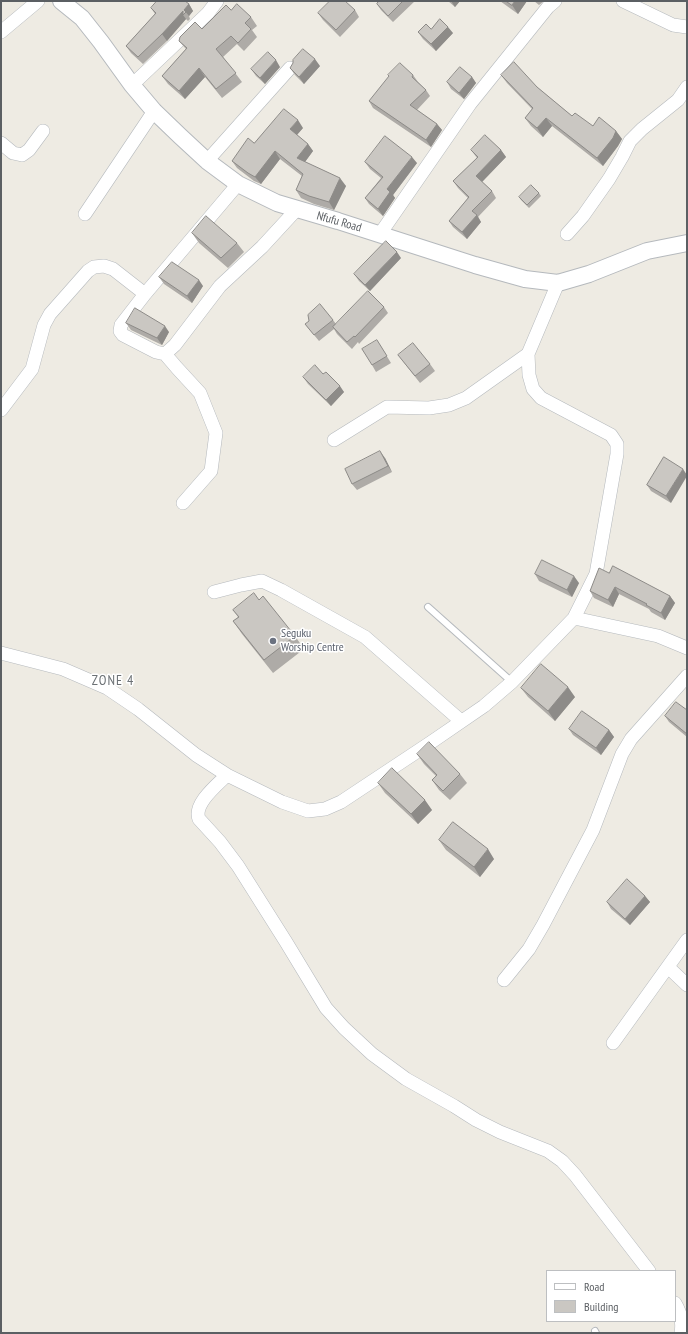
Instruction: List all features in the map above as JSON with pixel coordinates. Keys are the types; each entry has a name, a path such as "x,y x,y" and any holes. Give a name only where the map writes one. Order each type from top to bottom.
{"street":[{"path":"1,32 38,1"},
{"name":"Nfufu Road","path":"61,1 82,18 132,85 154,111 207,161 238,184 277,203 525,279 558,283 589,274 647,251 687,243"},
{"path":"132,85 208,14 217,1"},
{"path":"380,234 470,104 548,7 555,1"},
{"path":"623,1 673,25 687,27"},
{"path":"207,161 290,68"},
{"path":"567,234 583,216 609,179 630,142 642,129 678,100 687,87"},
{"path":"85,214 154,111"},
{"path":"1,143 13,152 22,155 29,150 42,131"},
{"path":"183,503 212,471 216,433 200,393 165,354 156,352 123,335 120,331 121,324 238,184"},
{"path":"165,354 175,345 220,286 262,247 297,209"},
{"path":"1,410 32,369 46,321 88,271 99,266 109,267 145,294"},
{"path":"1,653 62,669 107,688 138,708 196,755 228,775 282,802 308,811 325,809 341,802 462,722 484,706 512,682 574,618 596,574 617,444 611,435 541,398 533,389 529,375 528,354 558,283"},
{"path":"334,440 387,407 429,408 449,405 466,398 528,354"},
{"path":"214,592 262,581 280,590 365,636 462,722"},
{"path":"574,618 658,636 687,648"},
{"path":"504,980 529,949 543,925 593,830 622,754 631,739 687,676"},
{"path":"228,775 202,801 197,815 238,866 326,1008 344,1028 372,1054 406,1079 476,1120 500,1132 548,1151 562,1161 575,1175 647,1270"},
{"path":"613,1043 687,940"},
{"path":"668,967 687,985"},
{"path":"676,1305 683,1323 682,1333"}],"lane":[{"path":"428,607 512,682"}],"building":[{"path":"157,1 185,1 189,4 184,10 186,12 183,15 183,11 138,57 126,46 156,13 151,8"},
{"path":"330,1 345,1 355,10 336,30 318,13"},
{"path":"379,1 403,1 388,16 377,4"},
{"path":"506,1 515,1 512,5"},
{"path":"237,4 251,17 245,23 251,29 238,43 231,36 216,49 236,73 216,89 199,68 179,91 162,76 187,48 179,41 180,37 195,22 202,29 226,5 231,10"},
{"path":"440,19 448,27 431,44 418,32 426,24 431,29"},
{"path":"303,49 315,59 299,77 290,68 293,60"},
{"path":"268,52 276,60 260,78 251,69"},
{"path":"514,62 537,87 572,116 575,113 593,126 599,117 616,131 613,138 597,158 546,118 537,128 525,118 533,108 501,75"},
{"path":"400,63 426,90 410,105 437,124 426,140 369,101 389,76 388,75"},
{"path":"460,67 472,77 459,93 447,82"},
{"path":"284,109 298,120 290,129 308,144 297,158 340,178 329,202 296,190 303,174 275,151 255,177 232,161 248,138 254,143"},
{"path":"485,135 501,150 476,176 492,191 472,211 477,215 462,232 449,221 469,197 453,181 478,157 471,150"},
{"path":"385,136 412,157 387,189 390,192 378,209 365,198 383,177 365,162"},
{"path":"531,185 539,193 527,205 519,197"},
{"path":"206,216 237,243 221,258 192,233"},
{"path":"386,241 397,252 365,285 354,274"},
{"path":"172,262 199,280 187,296 159,277"},
{"path":"368,291 384,307 355,337 354,336 347,342 333,327"},
{"path":"320,304 333,320 314,335 305,324 309,321 308,315"},
{"path":"135,308 165,326 157,338 126,323"},
{"path":"377,340 387,356 372,365 362,349"},
{"path":"413,343 430,364 415,376 398,355"},
{"path":"315,365 323,374 326,372 340,386 326,400 303,377"},
{"path":"380,451 388,466 352,484 345,469"},
{"path":"664,457 683,469 666,496 647,485"},
{"path":"542,560 574,576 567,590 535,574"},
{"path":"613,566 670,596 661,613 615,587 608,600 590,591 599,568 609,573"},
{"name":"Seguku Worship Centre","path":"254,593 259,600 263,596 295,636 264,660 233,621 239,617 233,610"},
{"path":"541,664 568,687 548,711 521,688"},
{"path":"676,702 687,710 687,734 665,716"},
{"path":"582,711 609,730 596,748 569,729"},
{"path":"429,742 460,774 443,791 432,780 437,775 417,754"},
{"path":"392,768 425,800 411,814 378,783"},
{"path":"453,822 488,849 474,867 439,840"},
{"path":"627,879 645,896 625,919 607,902"}],"place":[{"name":"Seguku Worship Centre","path":"273,641"}],"district":[{"name":"ZONE 4","path":"113,681"}]}
